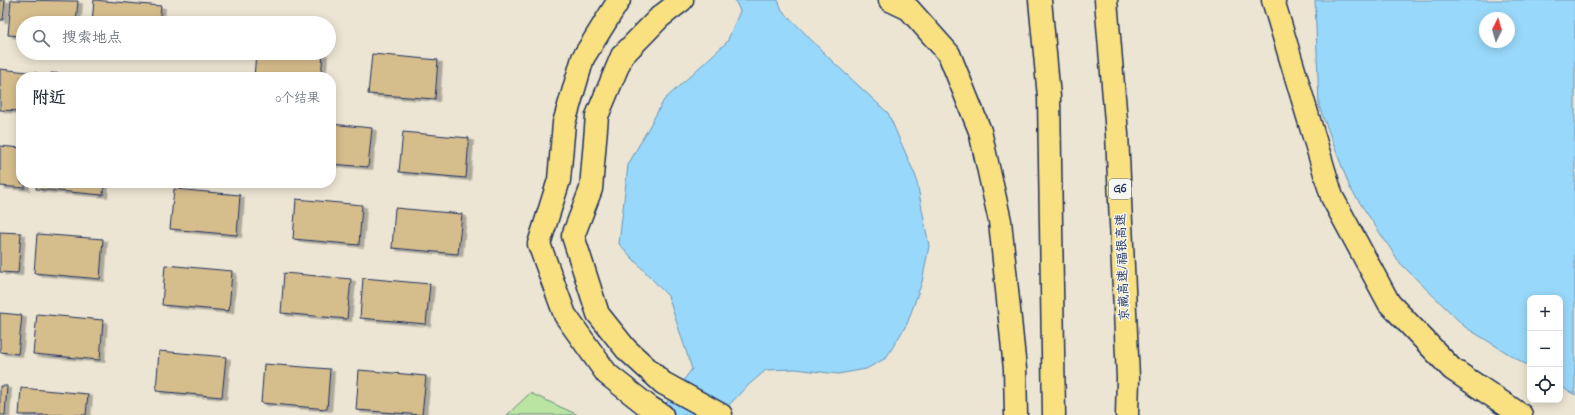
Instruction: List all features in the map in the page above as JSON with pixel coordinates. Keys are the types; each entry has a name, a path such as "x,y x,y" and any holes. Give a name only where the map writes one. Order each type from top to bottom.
{"highway":[{"path":"619,0 583,58 564,124 559,180 539,244 565,315 607,374 656,411"},
{"path":"682,0 660,17 622,56 598,116 591,189 573,236 598,314 626,349 663,383 721,415"},
{"path":"890,0 909,9 949,54 980,131 1000,220 1015,369 1016,415"},
{"path":"1040,0 1049,97 1054,415"},
{"name":"京藏高速/福银高速","path":"1106,0 1117,134 1128,378 1127,415"},
{"path":"1273,0 1332,197 1389,303 1452,369 1521,415"}],"green space":[{"path":"530,393 578,415 507,415"}],"water":[{"path":"735,0 778,0 782,10 832,61 888,113 916,177 929,246 922,282 907,324 886,358 866,369 838,374 795,369 766,370 744,389 720,415 657,415 692,369 668,296 619,244 628,165 664,100 727,42 740,11"},
{"path":"1315,0 1575,0 1575,395 1563,388 1563,295 1527,295 1527,365 1465,327 1400,263 1350,188 1319,106"}],"building":[{"path":"0,0 5,0 3,20 0,20"},
{"path":"11,0 78,1 77,16 16,16 16,36 8,35"},
{"path":"94,0 161,6 160,16 93,16"},
{"path":"372,54 438,60 435,99 368,94"},
{"path":"255,60 322,60 321,72 254,72"},
{"path":"0,69 28,72 16,72 16,111 0,110"},
{"path":"336,124 372,128 368,167 336,164"},
{"path":"403,132 469,138 466,178 399,172"},
{"path":"0,146 16,148 16,187 0,186"},
{"path":"36,188 104,188 103,195"},
{"path":"174,189 240,195 237,235 170,229"},
{"path":"296,199 362,205 359,245 293,239"},
{"path":"395,208 462,214 458,254 392,248"},
{"path":"0,232 21,233 18,273 0,272"},
{"path":"37,234 103,239 100,279 34,273"},
{"path":"165,265 232,271 229,311 162,305"},
{"path":"284,273 351,279 347,319 281,313"},
{"path":"363,278 430,284 426,324 360,318"},
{"path":"0,313 22,315 18,354 0,352"},
{"path":"37,314 103,320 100,360 33,354"},
{"path":"159,351 226,357 222,397 156,391"},
{"path":"264,364 330,369 327,409 261,403"},
{"path":"359,370 426,376 422,415 356,410"},
{"path":"0,386 7,386 5,415 0,415"},
{"path":"21,388 88,394 86,415 19,415"}]}
